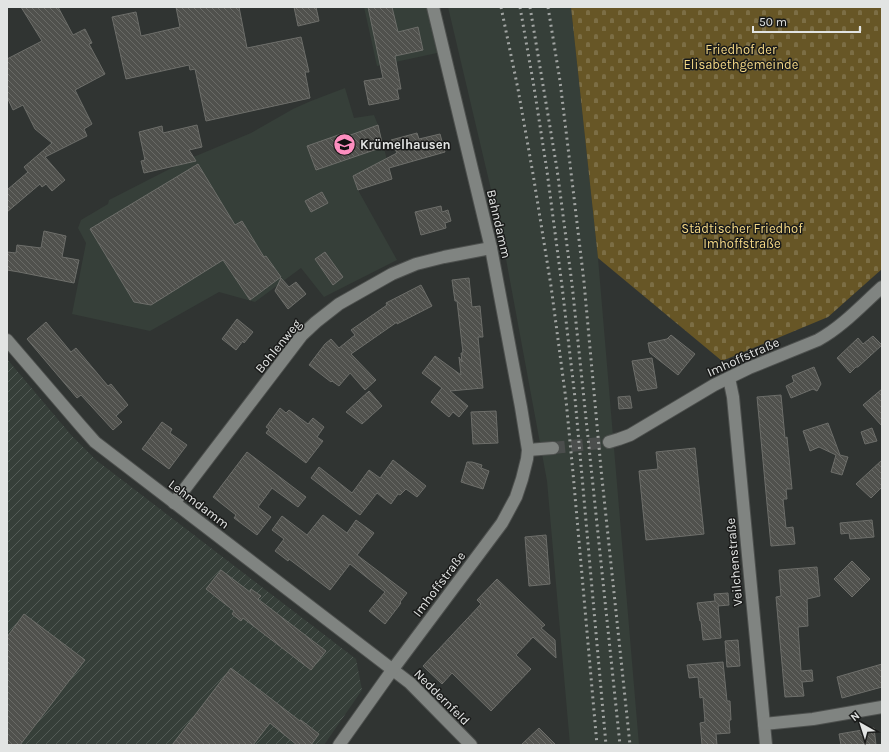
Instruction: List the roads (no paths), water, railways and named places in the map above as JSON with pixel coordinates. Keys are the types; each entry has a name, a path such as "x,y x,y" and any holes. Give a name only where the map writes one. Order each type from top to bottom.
{"street":[{"name":"Bahndamm","path":"433,7 491,248 528,450"},
{"name":"Bohlenweg","path":"174,502 302,335 316,322 339,304 392,274 416,264 491,248"},
{"name":"Imhoffstraße","path":"609,442 630,435 714,385 828,335 882,287"},
{"name":"Lehmdamm","path":"7,340 80,426 96,442 393,669"},
{"name":"Veilchenstraße","path":"729,378 733,397 766,745"},
{"path":"528,450 552,448"},
{"name":"Imhoffstraße","path":"339,745 393,669 502,523 516,497 522,479 528,450"},
{"name":"Neddernfeld","path":"393,669 410,683 471,745"},
{"path":"764,724 812,719 882,707"}],"tunnel":[{"path":"553,448 609,442"}],"railway":[{"path":"501,7 518,89 533,174 551,286 566,400 597,745"},
{"path":"520,7 547,171 562,286 575,398 606,745"},
{"path":"530,7 557,169 572,284 620,745"},
{"path":"548,7 560,81 584,282 601,469 630,745"}],"place":[{"name":"Krümelhausen","path":"344,144"}],"park label":[{"name":"Friedhof der Elisabethgemeinde","path":"741,56"},
{"name":"Städtischer Friedhof Imhoffstraße","path":"742,236"}]}
